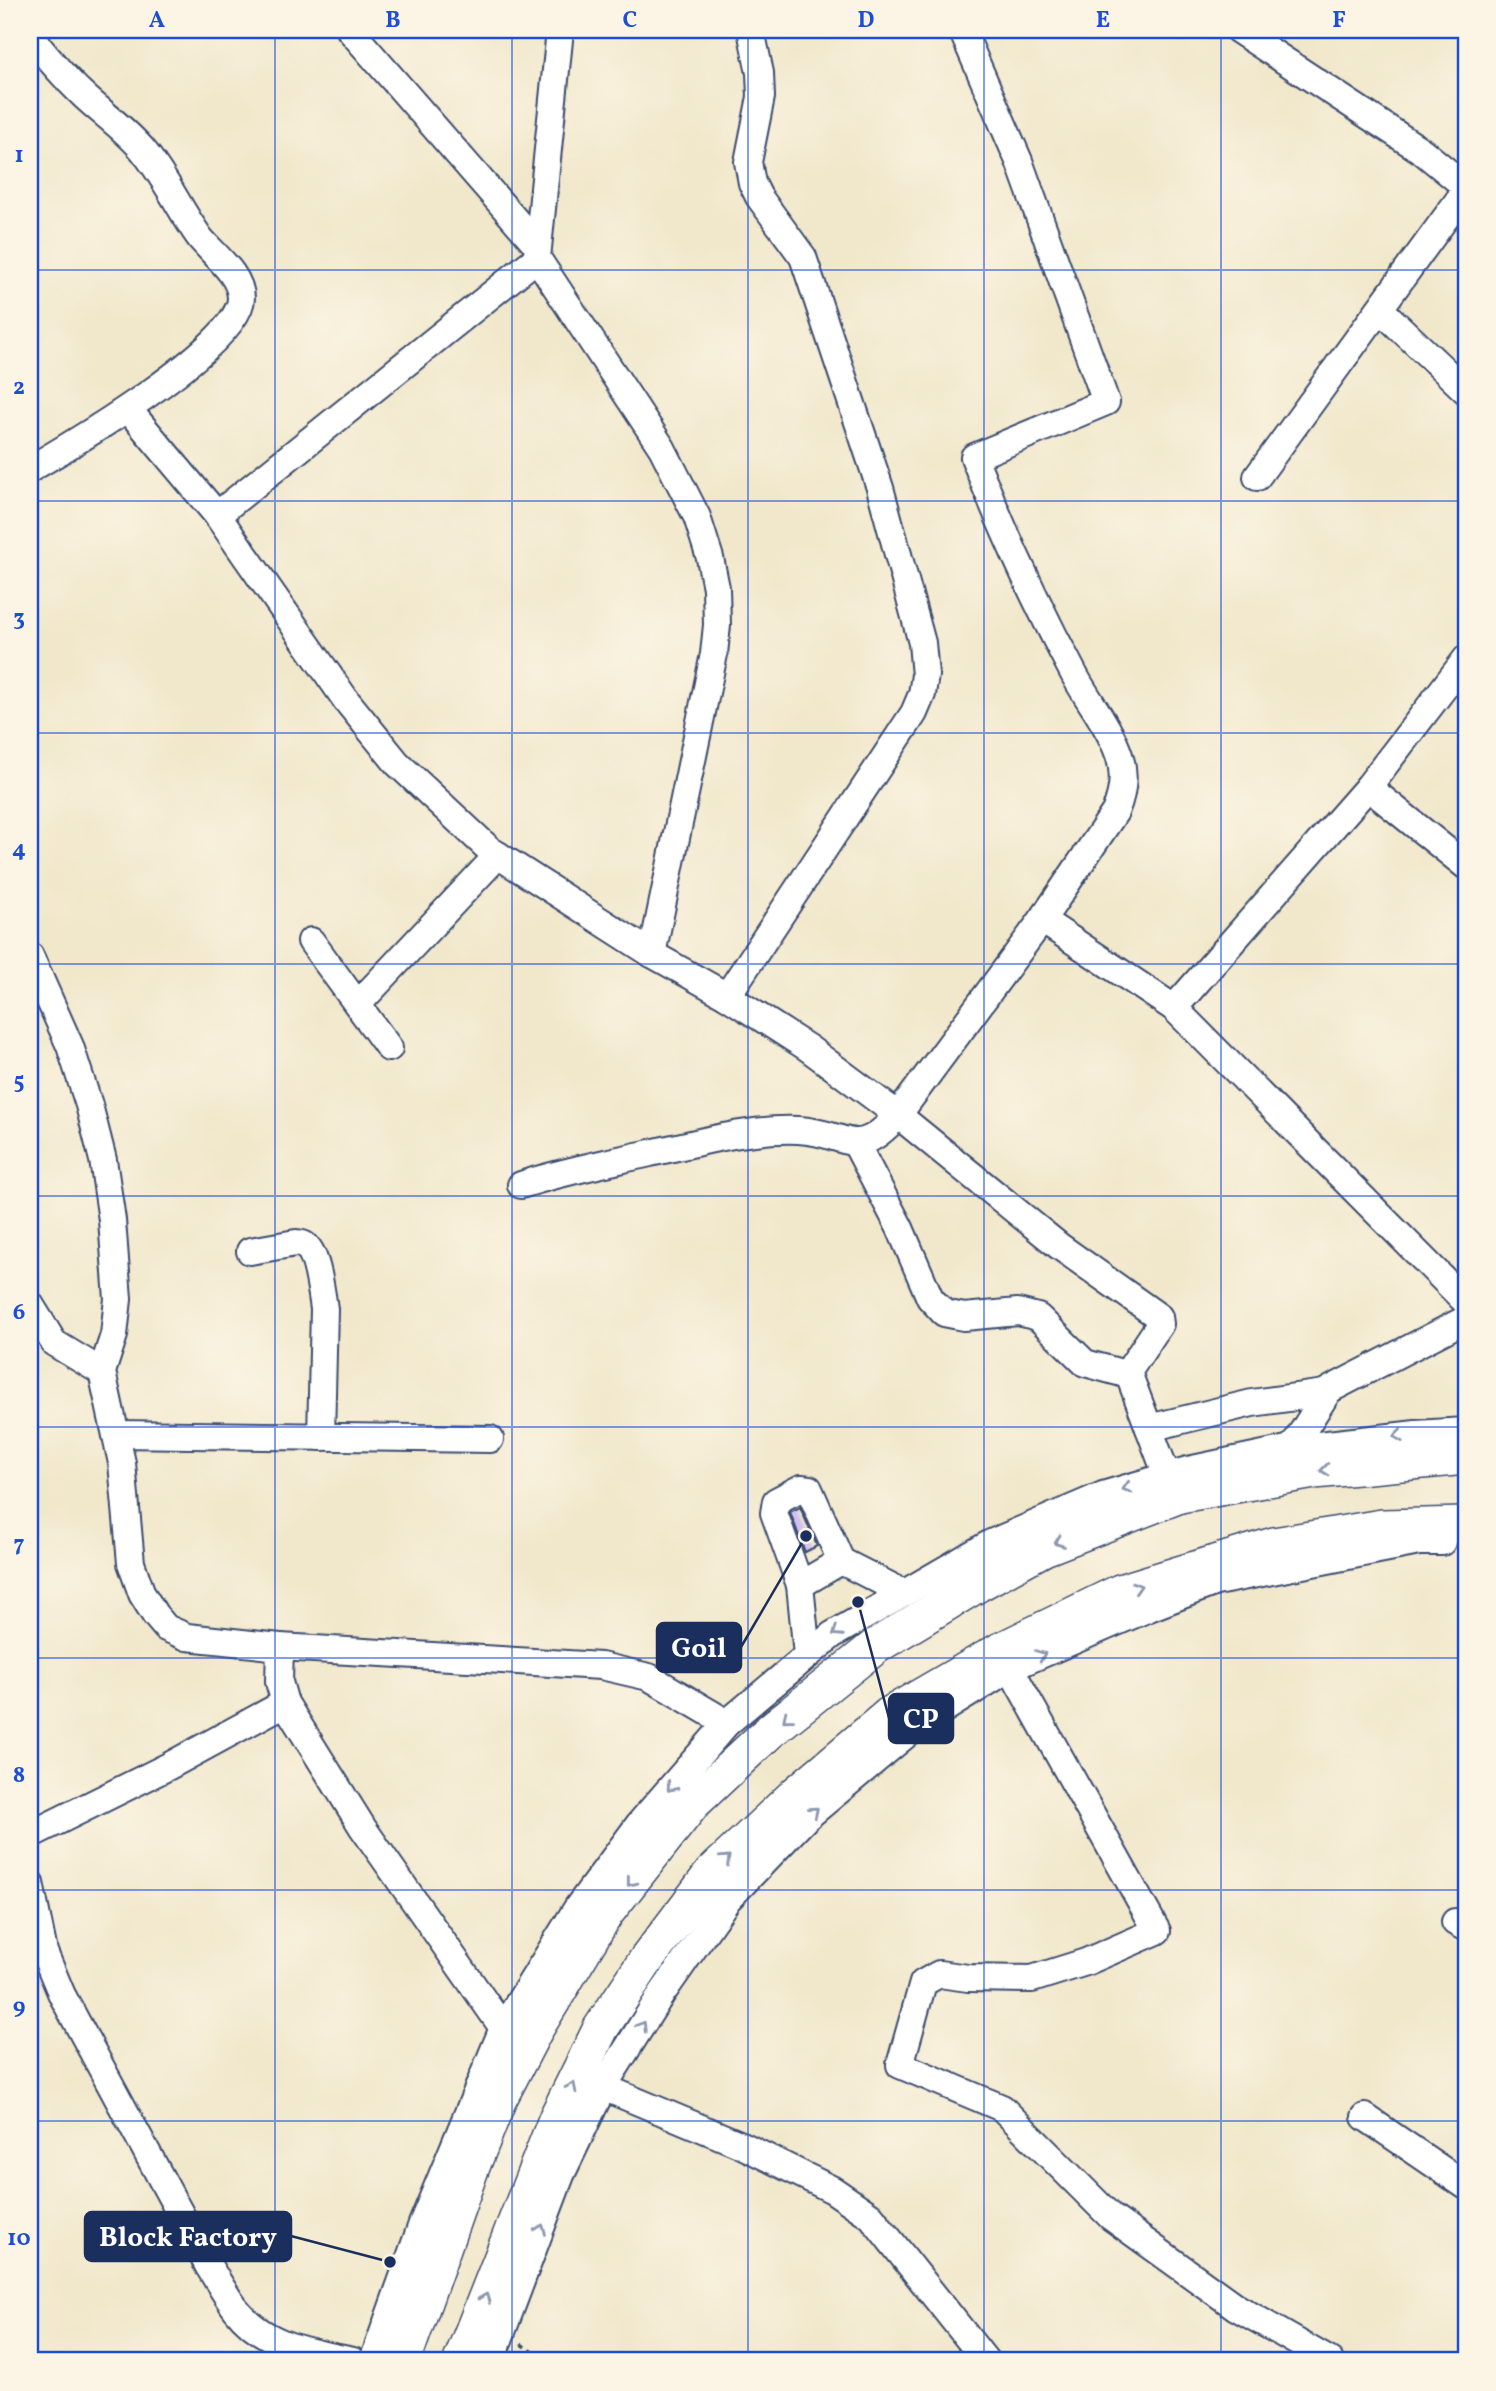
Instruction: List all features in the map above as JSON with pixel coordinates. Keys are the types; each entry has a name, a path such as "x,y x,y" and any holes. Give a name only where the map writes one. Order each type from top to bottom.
{"main road":[{"path":"403,2361 435,2229 535,2030 606,1913 694,1803 770,1731 876,1646 978,1584 1044,1548 1180,1495 1314,1471 1466,1457"},
{"path":"461,2361 557,2117 601,2028 647,1959 712,1872 797,1793 889,1715 1001,1650 1120,1592 1274,1545 1381,1527 1466,1525"}],"street":[{"path":"350,30 537,252 662,448 697,517 716,587 717,625 714,654 652,954"},
{"path":"217,514 537,252 560,30"},
{"path":"727,996 914,713 922,694 925,675 922,643 880,488 803,257 759,197 752,183 748,162 761,97 761,74 751,30"},
{"path":"521,1185 571,1169 718,1138 761,1132 799,1130 855,1143 869,1141 898,1115 1042,920 1115,812 1122,794 1124,779 1121,763 1110,735 1075,677 1011,546 974,457 1106,402 1019,161 962,30"},
{"path":"1238,30 1422,151 1466,189 1257,477"},
{"path":"30,36 80,91 141,148 187,219 238,284 241,299 237,315 204,350 128,410 30,468"},
{"path":"1380,309 1466,391"},
{"path":"128,410 217,514 346,700 397,763 446,811 498,855 652,954 727,996 808,1048 898,1115 1059,1246 1159,1317 1160,1324 1130,1369 1129,1375 1167,1476"},
{"path":"1174,1009 1368,787 1466,659"},
{"path":"1368,787 1466,866"},
{"path":"358,1004 498,855"},
{"path":"1042,920 1174,1009 1466,1302"},
{"path":"311,941 389,1048"},
{"path":"30,956 70,1046 103,1160 112,1220 118,1298 114,1335 102,1372 122,1462 131,1563 142,1594 166,1628 187,1637 280,1647 601,1665 649,1677 727,1723"},
{"path":"855,1143 896,1219 930,1298 944,1312 964,1317 1018,1312 1038,1317 1085,1363 1129,1375"},
{"path":"250,1251 296,1243 304,1244 309,1249 324,1309 321,1437"},
{"path":"30,1304 54,1343 102,1372"},
{"path":"1149,1428 1252,1403 1325,1393 1466,1319"},
{"path":"1292,1448 1325,1393"},
{"path":"373,2361 435,2229 503,2028 577,1908 640,1823 727,1723 832,1634 991,1543 1103,1495 1167,1476 1292,1448 1466,1431"},
{"path":"117,1434 489,1439"},
{"path":"807,1655 800,1585 774,1513 776,1501 801,1488 809,1489 841,1561 904,1593"},
{"path":"491,2361 561,2175 603,2087 661,1995 728,1899 806,1818 914,1728 1010,1668 1149,1608 1216,1582 1419,1542 1466,1542"},
{"path":"800,1585 841,1561"},
{"path":"280,1647 279,1682 285,1703 363,1828 503,2028"},
{"path":"1010,1668 1157,1931 1086,1962 1032,1979 968,1978 939,1974 923,1983 900,2065 1002,2108 1111,2217 1236,2307 1330,2361"},
{"path":"30,1835 169,1766 285,1703"},
{"path":"30,1883 44,1952 62,1996 209,2267 237,2311 266,2337 301,2351 353,2361"},
{"path":"603,2087 744,2146 833,2190 872,2216 986,2361"},
{"path":"1365,2117 1466,2186"}],"path":[{"path":"502,2330 545,2361"}],"building":[{"path":"800,1507 817,1546 805,1552 790,1512"}],"place":[{"name":"Goil","path":"806,1536"},
{"name":"CP","path":"858,1602"},
{"name":"Block Factory","path":"390,2262"}]}
